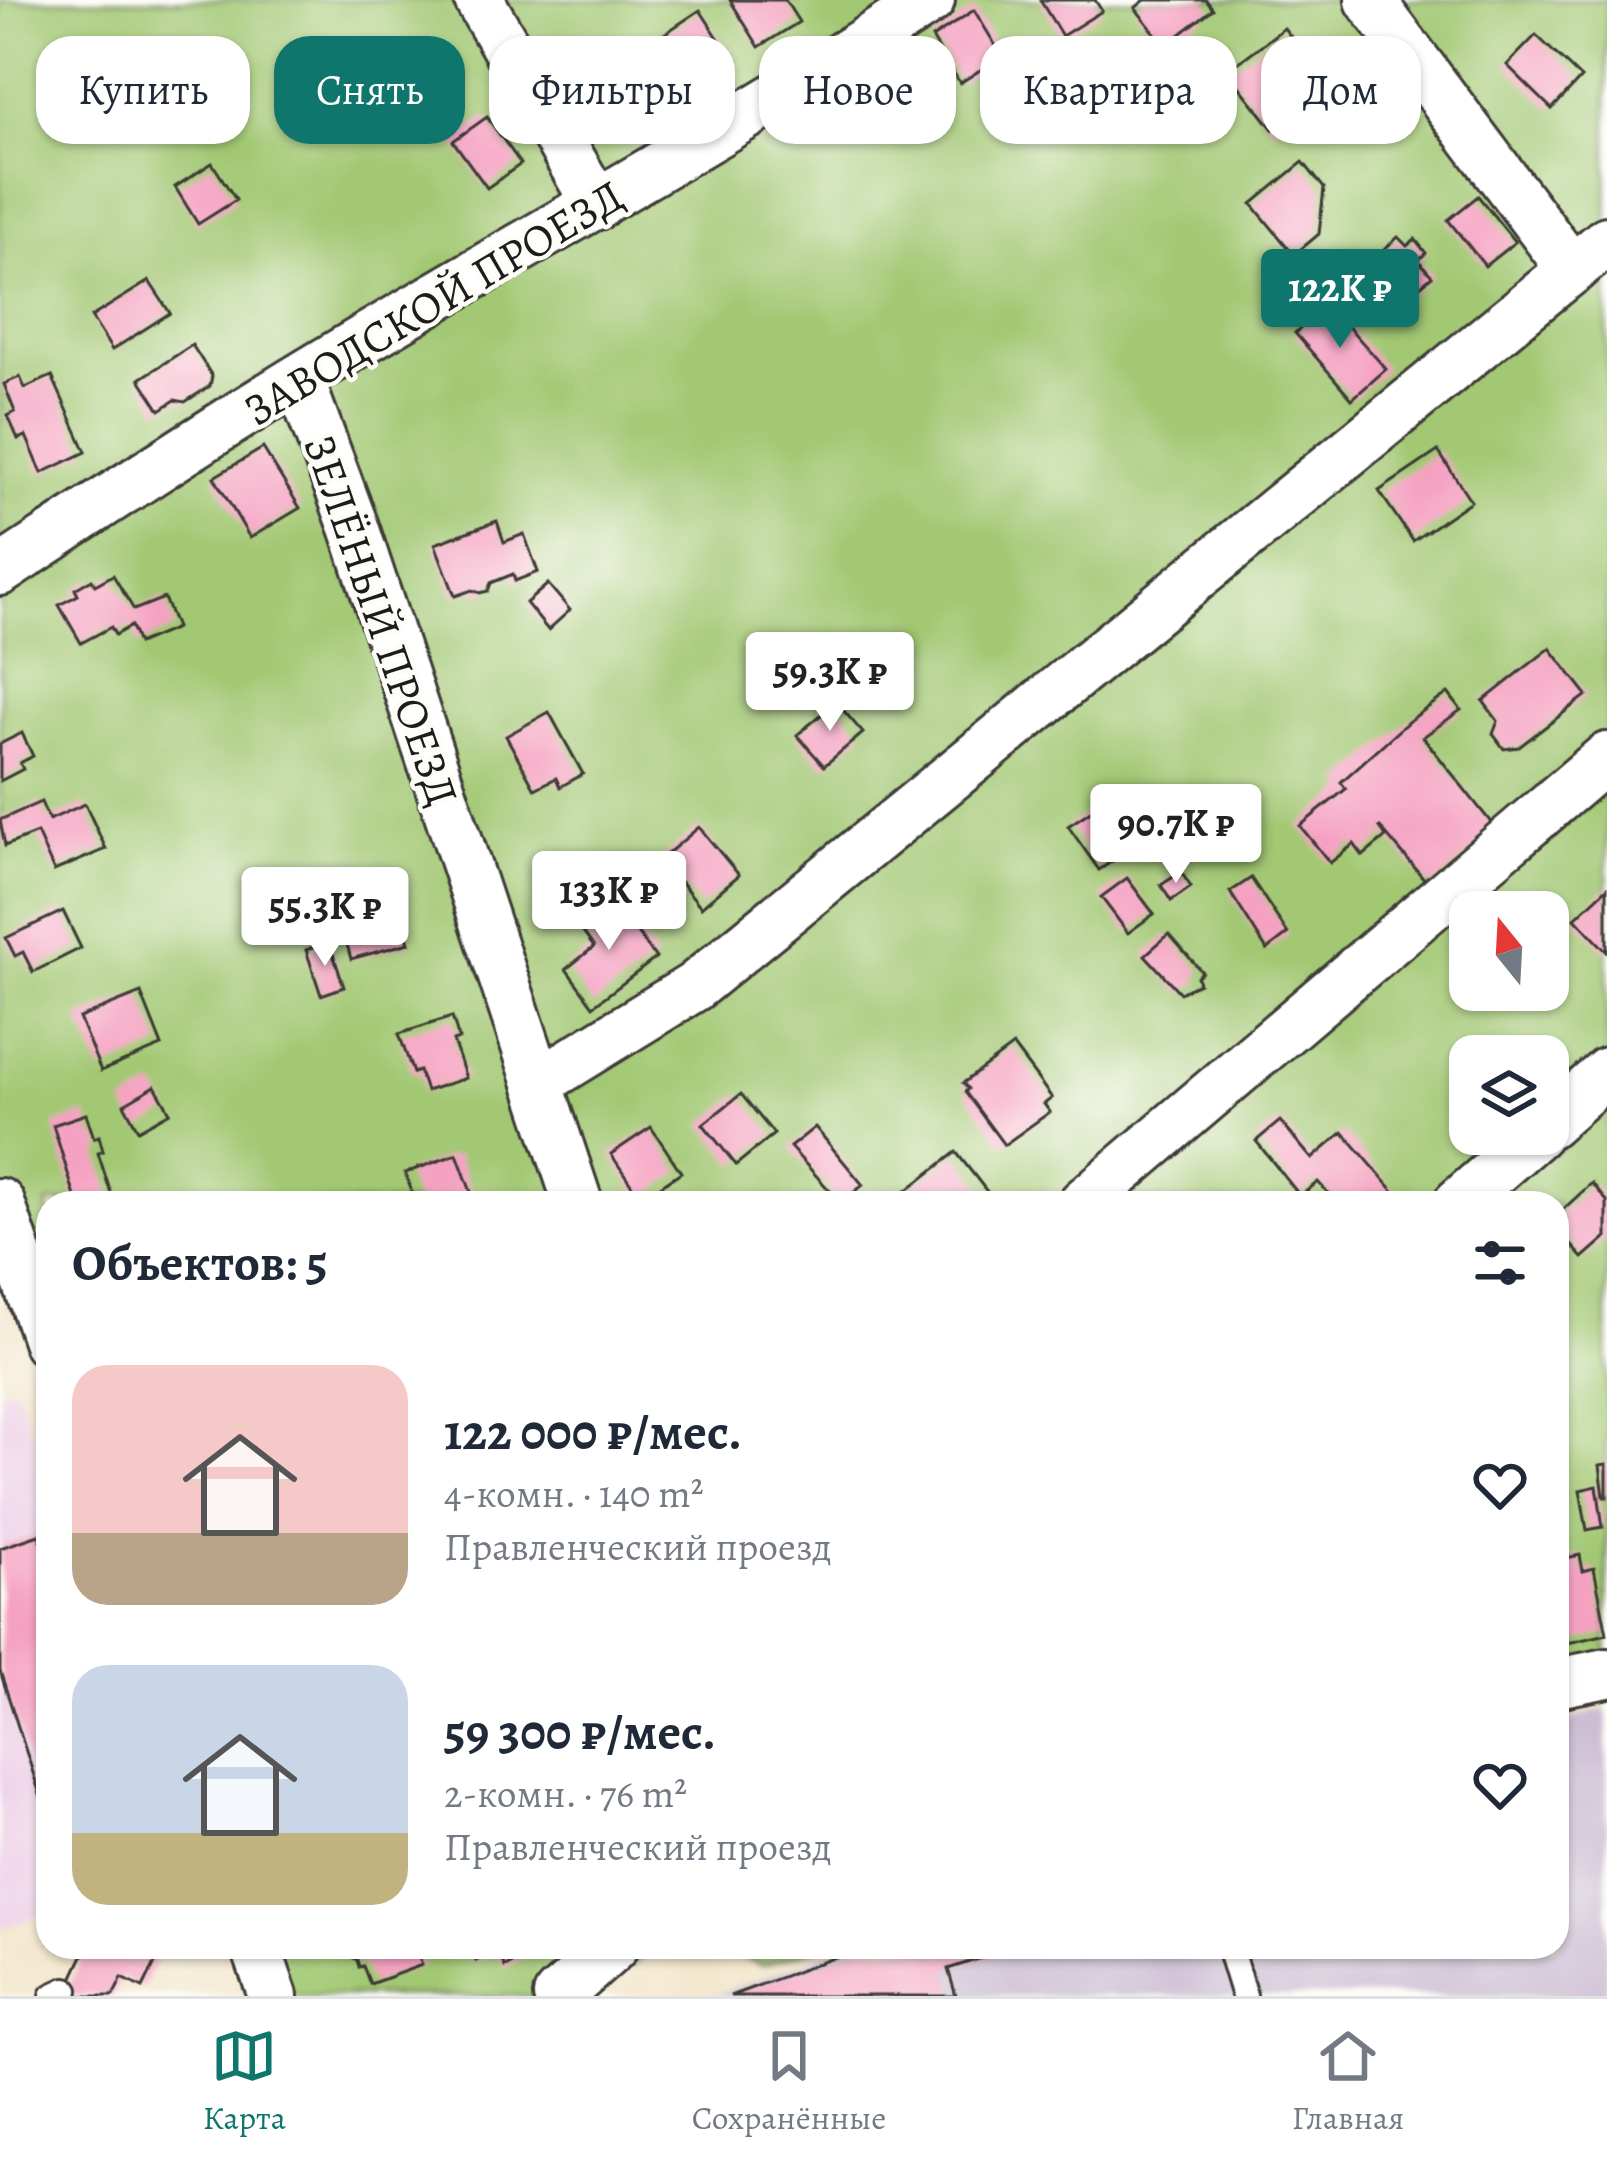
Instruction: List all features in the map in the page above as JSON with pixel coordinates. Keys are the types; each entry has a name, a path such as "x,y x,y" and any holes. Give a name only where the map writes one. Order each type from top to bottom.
{"street":[{"path":"479,0 596,206"},
{"name":"ЗАВОДСКОЙ ПРОЕЗД","path":"0,571 298,379 596,206 930,0"},
{"path":"538,1083 694,986 1590,255 1370,0"},
{"name":"ЗЕЛЁНЫЙ ПРОЕЗД","path":"298,379 354,527 574,1191"},
{"path":"1097,1191 1607,757"},
{"path":"1569,1105 1607,1072"},
{"path":"1472,1191 1513,1155"},
{"path":"0,1203 36,1308"},
{"path":"1569,1680 1607,1672"},
{"path":"260,1959 273,1996"},
{"path":"558,1996 600,1959"}],"lane":[{"path":"1233,1959 1244,1996"}],"shaded area":[{"path":"16,1388 36,1446 36,1917 0,1929 0,1391"},
{"path":"1607,1709 1607,1996 712,1996 812,1959 1569,1959 1569,1720"}],"green space":[{"path":"0,0 1607,0 1607,1694 1569,1704 1569,1191 36,1191 36,1304 0,1201"},
{"path":"263,1959 640,1959 588,1996 276,1996"},
{"path":"747,1959 782,1959 763,1965"}],"building":[{"path":"730,0 785,0 799,22 777,36 759,36 759,47"},
{"path":"1040,0 1095,0 1102,11 1062,36"},
{"path":"1145,0 1206,0 1213,9 1178,36 1157,36 1135,8"},
{"path":"700,10 717,36 661,36"},
{"path":"974,10 990,36 980,36 980,70 960,83 956,36 935,36"},
{"path":"1536,35 1581,78 1552,109 1507,65"},
{"path":"1261,45 1261,114 1237,84 1237,63"},
{"path":"487,117 489,144 507,144 521,164 487,188 455,144 465,144 465,133"},
{"path":"1303,162 1324,188 1319,234 1294,255 1252,204"},
{"path":"212,163 236,200 198,224 175,187"},
{"path":"1478,196 1515,242 1485,266 1448,220"},
{"path":"1398,237 1407,246 1415,239 1426,253 1418,260 1432,276 1388,313 1355,275"},
{"path":"149,281 170,313 112,350 91,317"},
{"path":"1328,304 1386,369 1352,399 1295,333"},
{"path":"192,345 212,376 210,386 185,402 175,400 160,410 140,379"},
{"path":"52,376 86,452 42,473 26,436 18,439 8,416 15,412 4,384 20,377 25,388"},
{"path":"263,448 300,508 250,538 214,477"},
{"path":"1438,451 1471,501 1413,541 1379,491"},
{"path":"497,521 504,542 524,534 538,572 515,581 513,574 491,583 488,591 455,596 435,544"},
{"path":"113,575 134,610 164,598 176,628 138,644 131,626 115,635 111,627 81,643 59,605 78,595 75,589 92,579 95,585"},
{"path":"548,584 570,610 548,630 526,603"},
{"path":"1550,648 1587,695 1519,747 1504,749 1493,734 1498,721 1483,701"},
{"path":"1448,693 1461,710 1423,737 1497,830 1432,888 1379,826 1386,837 1363,856 1354,844 1330,863 1300,826 1346,789 1341,782"},
{"path":"836,702 863,733 824,766 797,735"},
{"path":"549,712 583,774 560,787 556,778 535,789 506,736"},
{"path":"22,733 33,756 20,763 23,769 0,781 0,744"},
{"path":"1127,787 1158,831 1099,870 1068,826"},
{"path":"41,802 49,820 85,804 106,849 54,871 37,833 5,846 0,820"},
{"path":"699,827 739,875 701,907 679,880 672,887 654,865"},
{"path":"1181,872 1191,887 1171,901 1161,885"},
{"path":"1127,878 1154,914 1128,933 1101,897"},
{"path":"1251,878 1288,934 1267,950 1230,892"},
{"path":"1607,888 1607,952 1575,918"},
{"path":"610,897 656,958 593,1006 566,969 594,947 576,923"},
{"path":"400,908 409,943 351,959 341,923"},
{"path":"63,911 81,948 33,972 23,952 15,956 6,938"},
{"path":"1169,934 1202,972 1199,983 1180,993 1145,955"},
{"path":"329,942 344,987 321,995 306,950"},
{"path":"141,993 162,1046 101,1071 79,1018"},
{"path":"452,1017 459,1039 453,1041 466,1078 426,1091 419,1071 413,1073 399,1034"},
{"path":"1013,1046 1052,1098 1044,1104 1050,1112 1004,1145 963,1083"},
{"path":"155,1086 170,1112 138,1130 124,1104"},
{"path":"741,1094 774,1134 736,1165 703,1124"},
{"path":"86,1114 94,1138 99,1136 103,1151 98,1153 110,1191 73,1191 53,1125"},
{"path":"1280,1121 1312,1159 1343,1132 1394,1191 1326,1191 1318,1182 1306,1191 1296,1191 1256,1141"},
{"path":"651,1127 681,1172 653,1191 636,1191 611,1154"},
{"path":"815,1127 863,1185 856,1191 830,1191 790,1147"},
{"path":"956,1152 987,1191 906,1191"},
{"path":"457,1154 471,1191 412,1191 405,1173"},
{"path":"1592,1183 1607,1201 1607,1237 1583,1258 1569,1242 1569,1204"},
{"path":"1607,1464 1607,1497 1604,1497 1600,1465"},
{"path":"1597,1486 1603,1527 1587,1530 1580,1490"},
{"path":"36,1536 36,1782 0,1671 0,1548"},
{"path":"1580,1555 1583,1571 1594,1568 1607,1634 1569,1643 1569,1557"},
{"path":"81,1959 157,1959 143,1988 122,1978 113,1996 64,1996"},
{"path":"420,1959 422,1965 370,1984 357,1960"},
{"path":"830,1959 979,1959 948,1969 956,1996 730,1996"}]}
